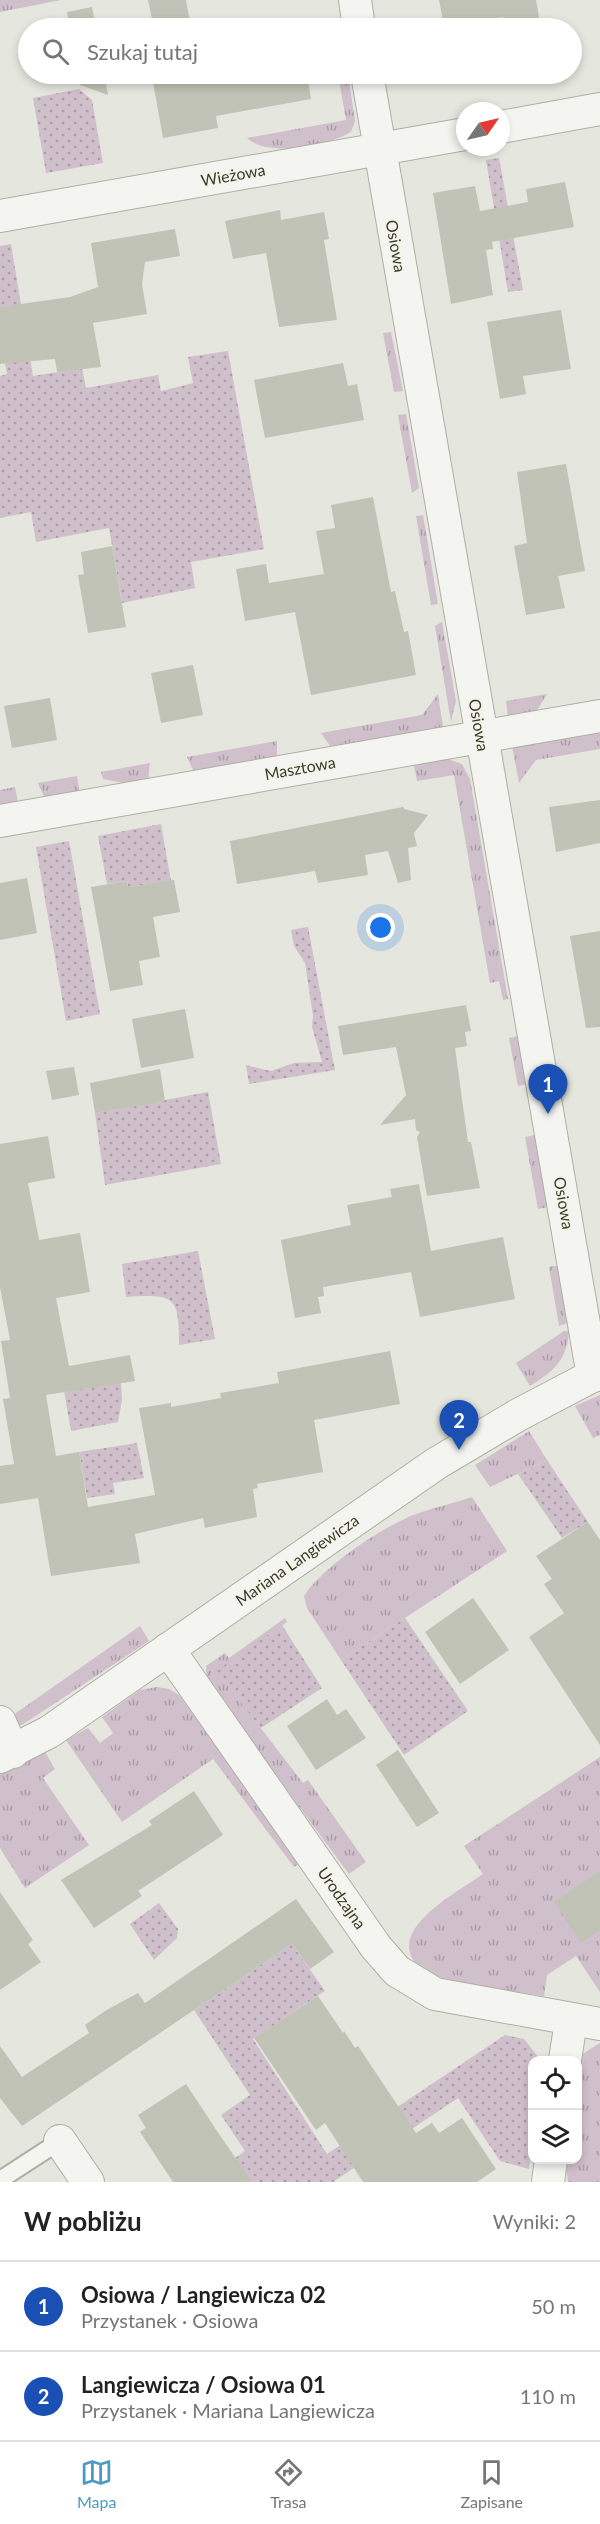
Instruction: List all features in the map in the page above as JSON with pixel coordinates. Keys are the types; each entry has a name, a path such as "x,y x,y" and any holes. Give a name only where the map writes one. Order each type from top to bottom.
{"street":[{"path":"355,0 358,18"},
{"name":"Osiowa","path":"369,84 480,736 596,1374"},
{"path":"510,125 600,109"},
{"name":"Wieżowa","path":"0,216 456,136"},
{"name":"Masztowa","path":"0,821 600,716"},
{"name":"Mariana Langiewicza","path":"6,1755 49,1732 437,1463 596,1374"},
{"name":"Urodzajna","path":"168,1649 376,1947 397,1971 435,1994 585,2023"},
{"path":"0,1722 6,1755"},
{"path":"568,2056 585,2023"},
{"path":"60,2141 88,2182"},
{"path":"548,2182 550,2164"}],"lane":[{"path":"0,2181 60,2141"}],"green space":[{"path":"0,0 61,0 0,12"},
{"path":"340,84 349,84 355,121 351,132 328,142 283,149 257,144 247,138 346,120"},
{"path":"79,89 92,100 103,163 46,173 33,98"},
{"path":"499,158 523,290 508,292 486,160"},
{"path":"11,244 33,376 82,368 86,388 158,375 161,391 193,383 188,357 228,351 264,549 191,562 195,588 122,603 109,528 36,542 31,512 0,518 0,376 7,374 0,336 0,246"},
{"path":"391,332 403,391 394,392 383,333"},
{"path":"406,414 419,488 412,493 398,415"},
{"path":"423,515 438,604 431,605 416,516"},
{"path":"442,622 456,701 451,722 435,626"},
{"path":"438,694 443,727 439,729 333,750 321,733 422,715"},
{"path":"547,694 535,714 508,717 506,701"},
{"path":"600,728 600,749 536,760 519,783 512,746"},
{"path":"277,741 277,757 194,772 187,757"},
{"path":"445,758 462,764 470,779 508,999 503,1000 499,981 490,983 454,775 417,781 413,760"},
{"path":"150,763 148,780 123,783 103,779 101,772"},
{"path":"77,776 80,795 46,801 38,783"},
{"path":"15,787 18,802 0,809 0,790"},
{"path":"161,824 171,881 128,887 127,881 107,884 98,836"},
{"path":"69,841 100,1014 66,1021 36,847"},
{"path":"308,927 335,1070 249,1084 246,1065 271,1071 294,1063 322,1062 312,1027 313,1016 305,963 294,946 291,930"},
{"path":"518,1036 527,1084 518,1086 509,1038"},
{"path":"208,1092 221,1164 105,1185 95,1113"},
{"path":"536,1135 549,1207 538,1209 525,1137"},
{"path":"198,1251 215,1339 179,1345 178,1316 175,1307 164,1298 155,1296 126,1297 122,1264"},
{"path":"559,1265 567,1323 559,1326 549,1267"},
{"path":"564,1331 569,1331 568,1341 558,1364 530,1386 516,1363"},
{"path":"121,1382 122,1400 118,1422 71,1431 64,1391"},
{"path":"600,1395 600,1435 593,1438 575,1406"},
{"path":"529,1431 547,1460 490,1487 475,1465"},
{"path":"137,1443 144,1478 113,1483 115,1494 87,1498 79,1452"},
{"path":"547,1460 588,1522 562,1538 518,1474"},
{"path":"472,1497 507,1551 341,1660 307,1608 304,1596 325,1572 373,1536 419,1513"},
{"path":"285,1618 287,1622 217,1671 303,1783 308,1780 366,1862 349,1874 220,1700 207,1678 206,1666 225,1653 229,1658"},
{"path":"405,1618 468,1711 404,1755 341,1660"},
{"path":"282,1625 322,1688 261,1728 216,1671"},
{"path":"140,1626 149,1641 22,1725 17,1726 6,1720"},
{"path":"157,1687 169,1689 179,1695 301,1863 294,1867 213,1759 122,1822 66,1740 88,1728 100,1743 113,1733 102,1717 140,1690"},
{"path":"45,1752 55,1769 43,1778 89,1845 25,1888 0,1848 0,1774"},
{"path":"600,1757 600,1992 576,1956 547,1975 544,1996 434,1979 416,1964 409,1949 412,1934 421,1920 436,1907 483,1874 464,1846"},
{"path":"159,1903 178,1929 177,1938 154,1960 130,1924"},
{"path":"292,1944 325,1991 253,2039 327,2154 505,2035 524,2039 538,2056 528,2056 529,2169 500,2161 458,2098 333,2182 246,2182 235,2158 245,2151 221,2115 250,2095 194,2010"},
{"path":"600,2043 600,2182 568,2182 566,2164 582,2164 582,2056 579,2056"}],"building":[{"path":"148,0 186,0 189,18 152,18"},
{"path":"439,0 536,0 539,18 503,17 442,18"},
{"path":"92,7 94,18 68,18 67,12"},
{"path":"106,84 108,95 80,85"},
{"path":"153,84 309,84 311,99 216,116 218,128 163,138"},
{"path":"565,182 574,227 492,242 493,249 486,250 493,295 451,304 433,193 475,186 480,211 528,202 526,189"},
{"path":"280,210 281,220 324,212 329,239 324,240 337,320 279,327 266,253 233,259 225,221"},
{"path":"175,229 180,256 145,262 142,284 147,314 93,323 101,367 57,372 55,359 0,364 0,307 70,297 98,287 91,243"},
{"path":"561,310 571,369 523,376 526,394 500,399 487,322"},
{"path":"343,363 348,386 357,384 364,420 265,438 254,380"},
{"path":"566,464 585,571 558,576 565,608 526,615 514,546 527,543 517,472"},
{"path":"373,497 391,592 395,591 404,632 408,631 416,675 311,695 295,612 245,621 236,569 266,564 269,583 324,574 316,531 335,528 331,505"},
{"path":"112,546 126,627 88,633 78,575 84,574 81,552"},
{"path":"193,665 203,715 161,723 151,673"},
{"path":"50,698 57,740 12,748 4,706"},
{"path":"600,800 600,843 556,852 549,807"},
{"path":"403,807 428,815 414,833 417,846 408,848 411,880 398,883 388,851 365,855 368,875 318,883 315,871 237,884 230,841"},
{"path":"27,878 37,933 0,940 0,883"},
{"path":"174,880 180,912 153,917 160,957 139,961 143,985 110,991 91,887 127,881 128,887"},
{"path":"600,931 600,1027 586,1028 570,936"},
{"path":"466,1005 471,1031 465,1032 467,1046 455,1048 468,1142 471,1142 480,1188 427,1196 417,1137 420,1132 416,1130 415,1119 380,1125 406,1095 396,1047 343,1055 338,1026"},
{"path":"185,1009 194,1058 141,1068 132,1019"},
{"path":"74,1067 79,1095 52,1100 46,1071"},
{"path":"160,1069 165,1101 95,1113 90,1083"},
{"path":"48,1136 55,1178 28,1183 39,1240 80,1233 90,1292 56,1298 69,1366 130,1355 135,1381 46,1395 56,1456 79,1452 88,1507 155,1495 139,1408 171,1403 171,1407 221,1398 220,1393 279,1383 277,1372 390,1351 400,1404 314,1420 323,1472 257,1484 258,1488 253,1489 257,1517 205,1528 203,1518 135,1534 140,1563 51,1576 38,1498 0,1504 0,1466 14,1464 3,1399 10,1398 1,1341 10,1340 0,1287 0,1144"},
{"path":"419,1184 431,1251 503,1237 515,1299 420,1317 411,1272 323,1287 324,1296 318,1297 321,1313 295,1318 281,1240 351,1225 347,1205 392,1197 390,1189"},
{"path":"588,1522 600,1540 600,1745 529,1637 564,1613 544,1584 552,1579 536,1556"},
{"path":"473,1598 509,1650 460,1684 425,1632"},
{"path":"327,1699 337,1715 346,1709 366,1738 316,1770 287,1726"},
{"path":"398,1750 439,1813 417,1827 376,1765"},
{"path":"194,1791 223,1835 138,1891 142,1896 94,1928 61,1880 152,1825 149,1821"},
{"path":"600,1871 600,1930 581,1943 554,1902"},
{"path":"0,1892 33,1940 28,1944 41,1962 0,1990"},
{"path":"296,1899 334,1952 310,1969 292,1944 22,2126 0,2098 0,2046 22,2077 89,2033 85,2025 105,2011 138,1993 145,2003"},
{"path":"318,1996 355,2048 358,2046 416,2133 432,2123 439,2133 462,2118 496,2169 477,2182 363,2182 325,2123 316,2130 254,2038"},
{"path":"186,2084 252,2182 173,2182 140,2132 146,2128 138,2115"}],"place":[{"name":"Osiowa / Langiewicza 02","path":"548,1114"},
{"name":"Langiewicza / Osiowa 01","path":"459,1450"}]}
